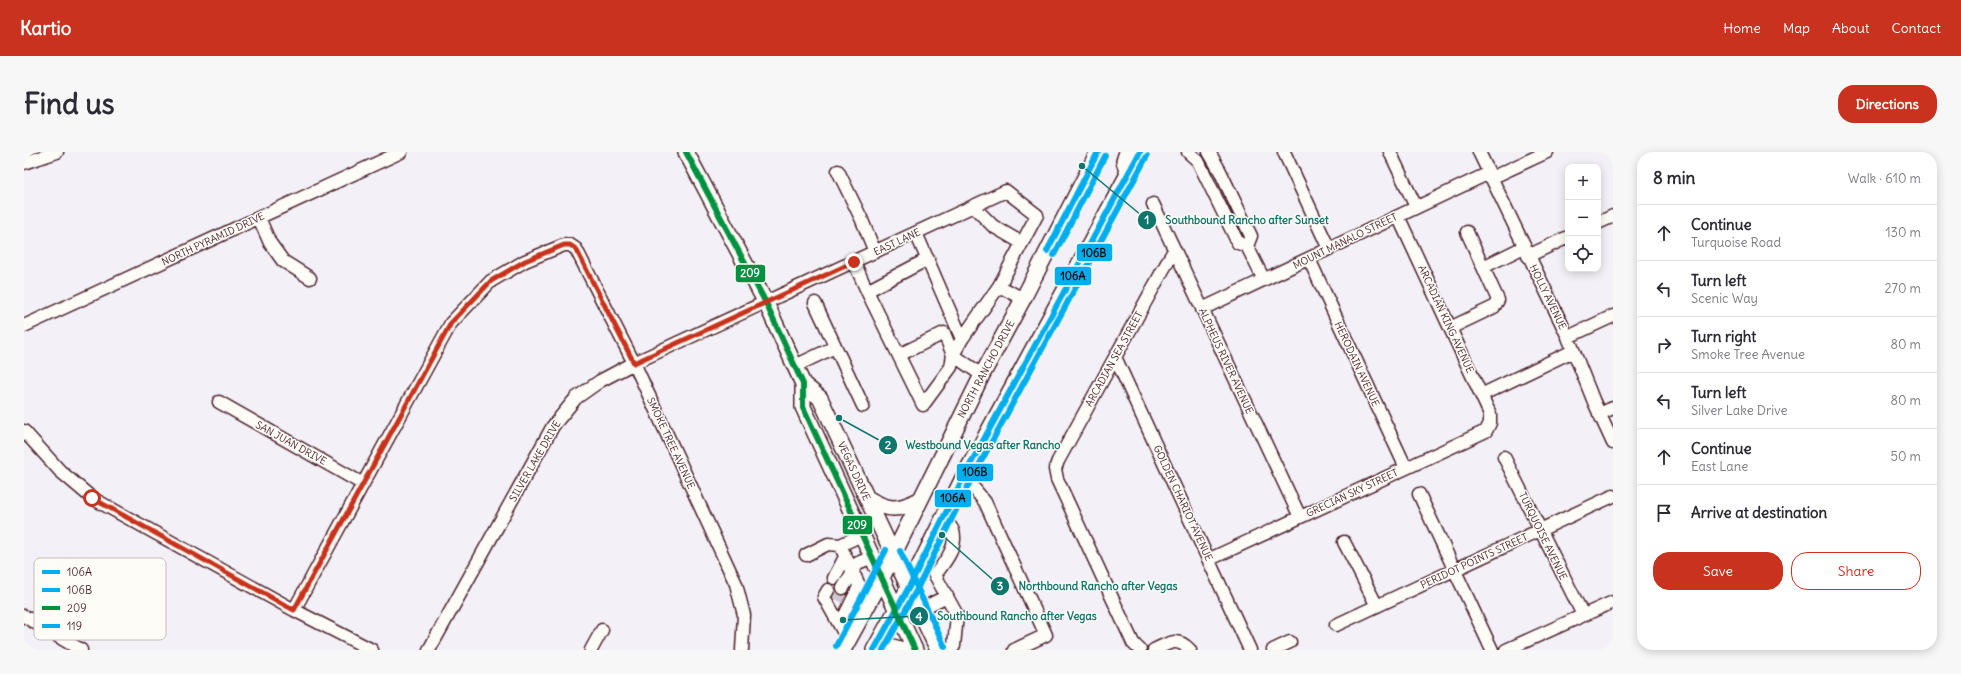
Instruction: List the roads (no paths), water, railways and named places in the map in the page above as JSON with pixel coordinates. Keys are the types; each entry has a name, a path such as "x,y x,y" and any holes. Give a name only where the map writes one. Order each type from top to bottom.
{"main road":[{"name":"VEGAS DRIVE","path":"686,152 766,303 795,366 803,384 803,407 915,650"},
{"name":"NORTH RANCHO DRIVE","path":"845,645 868,604 982,374 1023,299 1098,152"},
{"path":"1127,152 1124,161 1128,174"},
{"path":"874,650 909,587 964,476 1140,152"},
{"name":"VEGAS DRIVE","path":"803,384 820,398 938,650"},
{"path":"867,498 885,508 893,509 908,506 919,500"},
{"path":"886,650 893,647 904,650"}],"street":[{"path":"24,163 57,152"},
{"name":"NORTH PYRAMID DRIVE","path":"24,326 401,152"},
{"path":"1188,152 1198,161 1238,243 1247,246 1264,280"},
{"path":"1209,152 1218,166 1251,236 1247,246"},
{"path":"1284,152 1329,249"},
{"path":"1390,152 1416,207"},
{"name":"HOLLY AVENUE","path":"1479,152 1568,337 1613,443"},
{"name":"MOUNT MANALO STREET","path":"1202,309 1416,207 1547,152"},
{"path":"838,171 861,218 875,252"},
{"name":"EAST LANE","path":"766,303 1006,191 1037,215 1022,243"},
{"name":"ALPHEUS RIVER AVENUE","path":"1153,204 1300,517"},
{"path":"854,262 923,405 951,367 953,355 962,339 1000,286 1022,243 993,226 973,206"},
{"name":"ARCADIAN KING AVENUE","path":"1398,216 1490,414 1490,423"},
{"path":"1601,222 1613,216"},
{"path":"259,218 270,243 283,261 310,278"},
{"path":"1229,224 1243,218"},
{"path":"1450,328 1494,307 1498,300 1467,232"},
{"path":"916,233 962,339"},
{"path":"1483,267 1565,238"},
{"name":"SMOKE TREE AVENUE","path":"363,484 451,323 491,281 525,261 564,245 570,245 576,249 634,363 736,584 744,615 742,650"},
{"name":"ARCADIAN SEA STREET","path":"1140,650 1133,643 1056,479 1055,470 1058,461 1174,250"},
{"path":"867,291 928,259"},
{"name":"HERODAIN AVENUE","path":"1308,259 1406,468"},
{"path":"1000,286 1023,299"},
{"name":"SILVER LAKE DRIVE","path":"429,650 553,426 576,398 600,381 634,363 766,303"},
{"path":"815,303 863,406"},
{"path":"1568,337 1613,316"},
{"path":"899,354 944,333 953,355 982,374"},
{"path":"795,366 835,347"},
{"path":"1481,395 1573,351"},
{"name":"GOLDEN CHARIOT AVENUE","path":"1115,357 1210,559 1250,650"},
{"name":"SAN JUAN DRIVE","path":"220,402 363,484"},
{"path":"1600,414 1613,408"},
{"name":"GRECIAN SKY STREET","path":"1210,559 1486,431 1490,423"},
{"path":"24,431 60,471 92,498 294,610 372,650"},
{"name":"TURQUOISE AVENUE","path":"1504,457 1583,615"},
{"path":"964,476 985,502 1046,635 1014,650"},
{"path":"294,610 363,484"},
{"path":"1419,494 1492,650"},
{"name":"PERIDOT POINTS STREET","path":"1336,625 1613,496"},
{"path":"935,575 948,556 954,543 953,531 944,517"},
{"path":"806,555 828,544 840,545 862,535"},
{"path":"1344,542 1377,606"},
{"path":"840,545 868,604"},
{"path":"843,588 858,563 872,556"},
{"path":"834,578 845,557"},
{"path":"919,566 935,575 948,596 956,615 954,646 951,650"},
{"path":"840,625 859,587"},
{"path":"828,590 824,597 840,625 845,645"},
{"path":"920,610 948,596"},
{"path":"832,611 837,600"},
{"path":"1506,650 1613,602"},
{"path":"24,616 34,622"},
{"path":"591,650 602,630"},
{"path":"64,640 81,650"},
{"path":"1154,650 1173,641 1187,646"},
{"path":"1273,650 1290,642"}],"tunnel":[{"path":"837,600 843,588"}],"place":[{"name":"Southbound Rancho after Sunset","path":"1082,166"},
{"name":"Westbound Vegas after Rancho","path":"839,418"},
{"name":"Northbound Rancho after Vegas","path":"942,535"},
{"name":"Southbound Rancho after Vegas","path":"843,620"}]}
